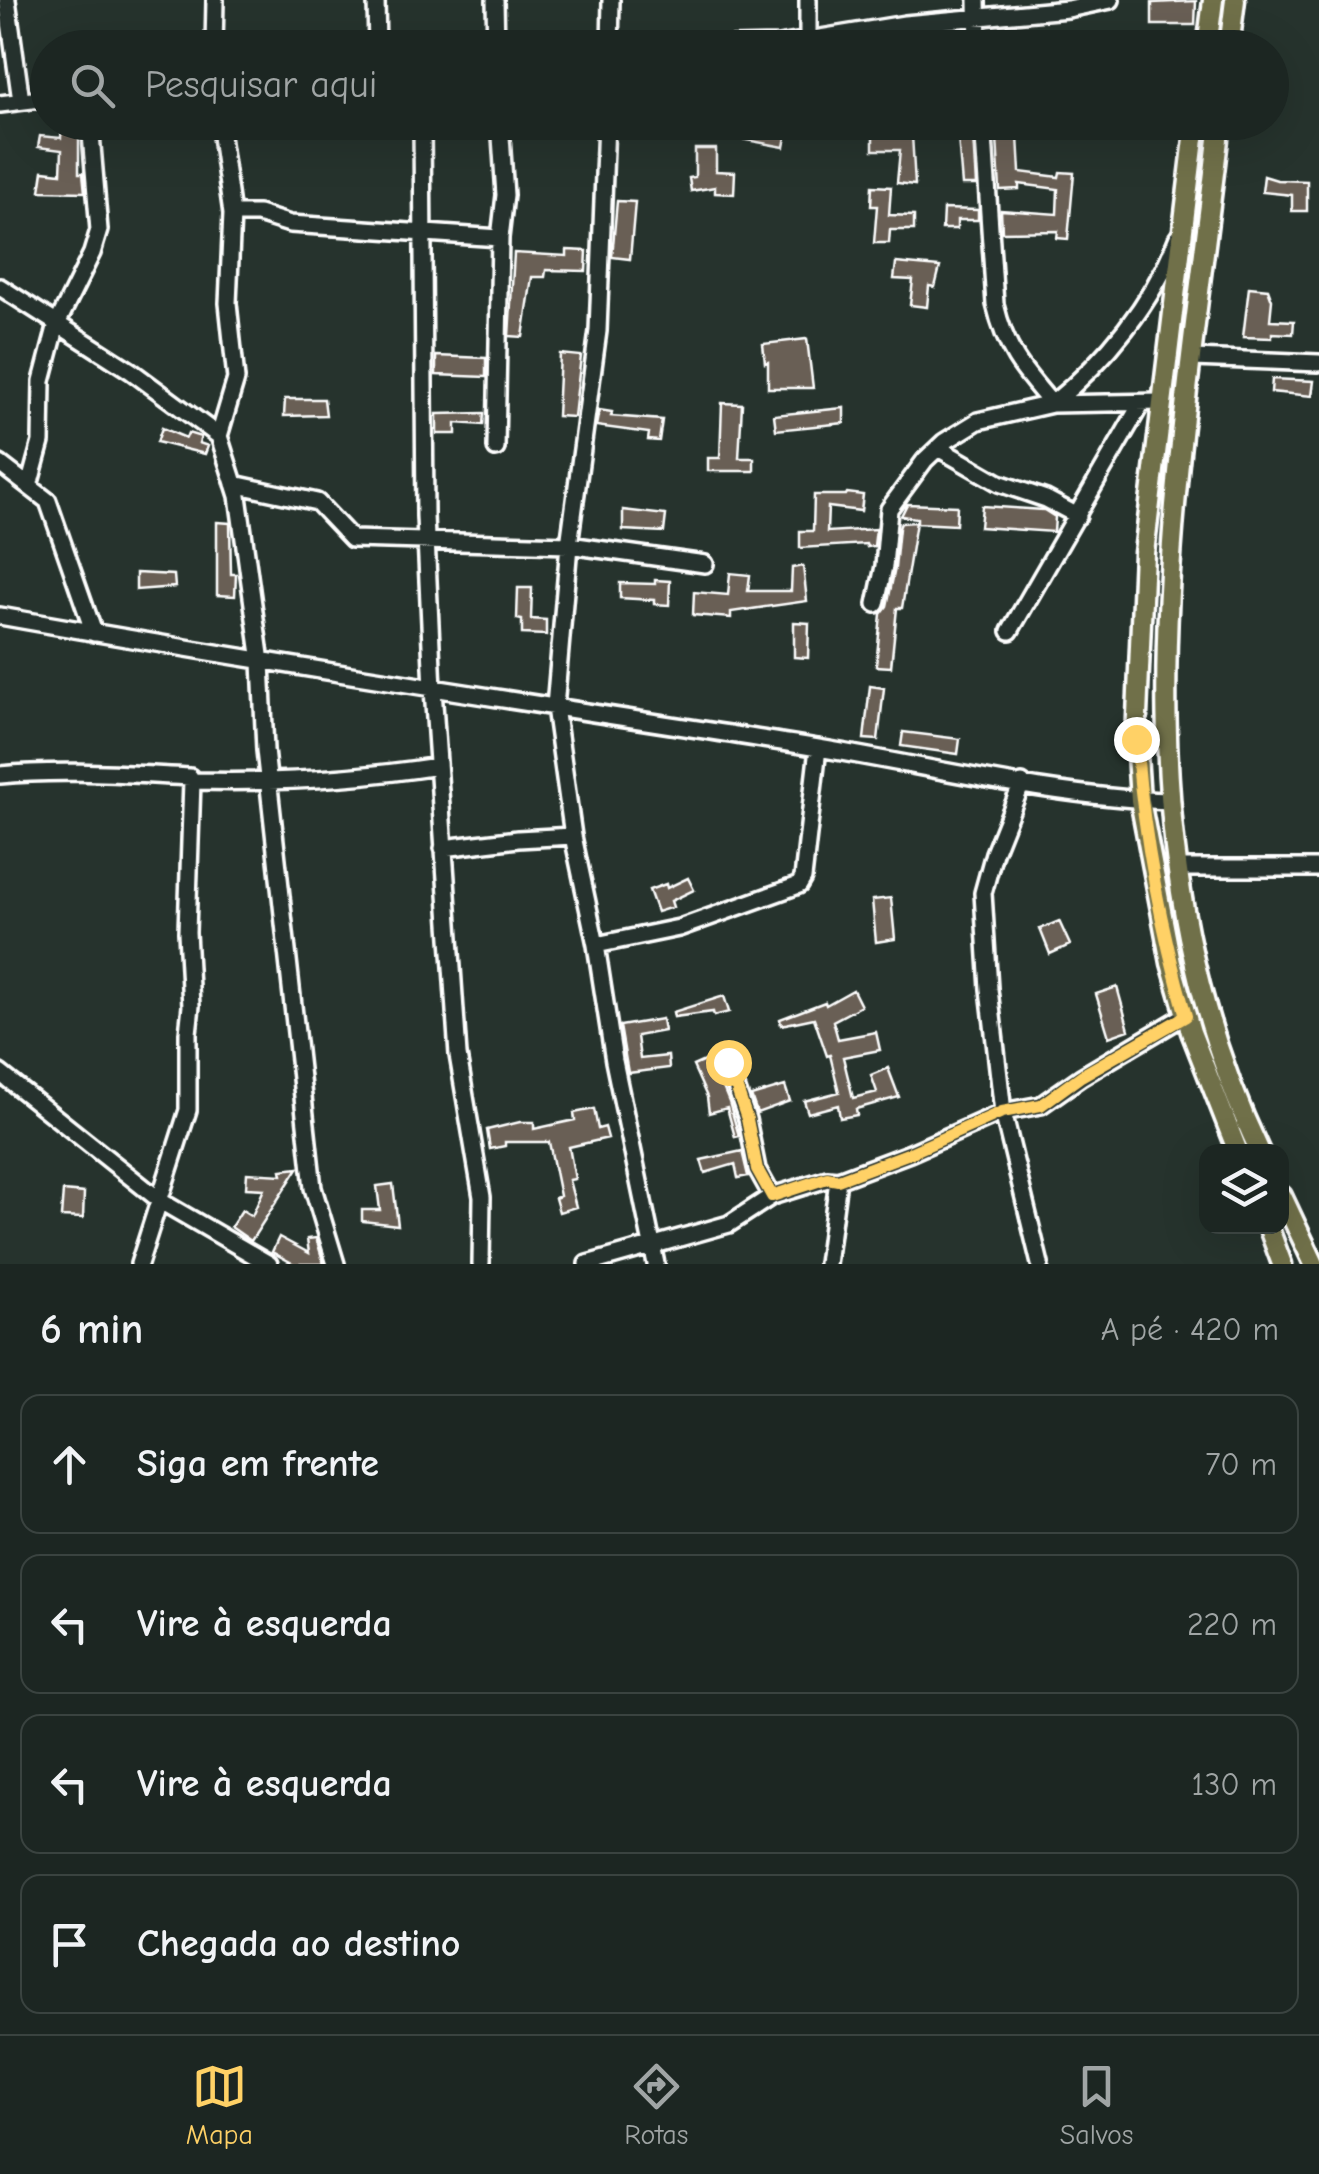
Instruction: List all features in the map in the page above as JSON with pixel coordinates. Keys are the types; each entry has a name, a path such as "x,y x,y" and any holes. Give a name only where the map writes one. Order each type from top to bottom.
{"main road":[{"path":"1209,30 1213,0"},
{"path":"1231,30 1235,0"},
{"path":"1194,140 1144,553 1136,739 1140,800 1171,963 1186,1016 1235,1144"},
{"path":"1218,140 1165,639 1164,703 1169,801 1189,942 1210,1020 1257,1144"},
{"path":"1289,1211 1314,1264"},
{"path":"1271,1234 1282,1264"}],"street":[{"path":"0,0 9,0 21,102"},
{"path":"214,30 215,0"},
{"path":"376,0 377,30"},
{"path":"495,0 496,30"},
{"path":"611,30 612,0"},
{"path":"808,0 808,30"},
{"path":"977,0 977,30"},
{"path":"869,30 1068,10 1111,0"},
{"path":"0,104 30,101"},
{"path":"28,486 41,442 42,381 58,324 99,230 92,140"},
{"path":"222,140 232,214 228,303 236,379 220,436 234,484 261,662 269,782 312,1188 336,1264"},
{"path":"422,140 426,541 433,689 458,1055 482,1196 481,1264"},
{"path":"496,448 504,194 501,140"},
{"path":"605,140 598,331 569,545 555,708 573,836 656,1264"},
{"path":"985,140 998,317 1013,358 1052,404"},
{"path":"232,214 258,214 290,224 500,238"},
{"path":"1052,404 1090,373 1126,327 1164,273 1184,220"},
{"path":"0,287 131,371 220,436"},
{"path":"1193,358 1319,364"},
{"path":"876,604 889,508 938,448 978,421 1052,404 1162,402"},
{"path":"1010,631 1140,404"},
{"path":"938,448 998,483 1046,499 1078,516"},
{"path":"0,464 48,501 94,633"},
{"path":"234,484 317,502 352,539 569,545 705,564"},
{"path":"0,616 261,662 1022,783 1169,801"},
{"path":"596,945 679,928 799,886 818,748"},
{"path":"192,781 360,778 438,766"},
{"path":"0,775 125,774 190,777 192,781 187,932 191,1006 188,1110 140,1264"},
{"path":"1022,783 994,852 983,893 1002,1112 1040,1264"},
{"path":"443,848 573,836"},
{"path":"1177,868 1319,868"},
{"path":"587,1264 729,1224 772,1196 827,1178 838,1180 1002,1112 1041,1105 1081,1076 1186,1016"},
{"path":"728,1062 747,1119 757,1169 772,1196"},
{"path":"0,1073 162,1202 269,1264"},
{"path":"827,1264 838,1180"}],"building":[{"path":"1196,1 1195,25 1152,25 1152,3"},
{"path":"39,140 79,140 79,173 83,173 85,192 40,191 43,171 61,173 62,150 38,147"},
{"path":"746,140 785,140 784,147"},
{"path":"873,140 912,140 915,185 897,183 900,150 873,150"},
{"path":"958,140 973,140 976,185 962,185"},
{"path":"997,140 1018,140 1020,172 1059,177 1060,172 1074,173 1068,239 1057,238 1058,231 1002,232 1001,210 1057,214 1058,189 1019,184 1019,189 1000,190"},
{"path":"695,149 716,149 716,171 735,172 734,194 715,193 715,187 691,191 689,178 695,177"},
{"path":"1264,176 1307,181 1307,211 1292,211 1292,195 1262,192"},
{"path":"872,186 891,187 889,215 914,216 914,230 890,230 889,243 874,243 877,206 871,206"},
{"path":"617,201 635,202 630,259 612,257"},
{"path":"943,209 978,210 978,220 957,220 957,229 942,229"},
{"path":"567,250 587,251 586,271 546,270 545,277 532,277 523,337 509,336 514,253 567,256"},
{"path":"896,263 940,267 935,287 929,286 927,307 910,305 913,280 894,279"},
{"path":"1249,287 1268,289 1272,300 1270,320 1294,321 1293,334 1243,337"},
{"path":"807,339 813,388 768,388 763,344"},
{"path":"560,354 581,356 574,417 557,416"},
{"path":"436,356 486,358 486,377 436,375"},
{"path":"1272,379 1314,381 1312,396 1271,392"},
{"path":"285,399 324,399 326,415 284,416"},
{"path":"722,403 742,404 739,458 754,458 754,471 708,471 708,458 720,458"},
{"path":"844,408 844,423 776,430 774,415"},
{"path":"599,410 612,412 611,416 662,420 659,441 648,440 649,433 596,426"},
{"path":"484,413 483,425 456,423 456,434 437,434 437,414"},
{"path":"162,428 186,438 188,433 201,437 199,443 208,446 205,454 157,442"},
{"path":"814,495 863,495 861,511 828,507 827,532 876,529 874,546 800,548 800,531 813,531"},
{"path":"907,504 957,506 956,525 917,523 917,518 901,516"},
{"path":"982,506 1044,510 1055,517 1054,532 980,527"},
{"path":"623,510 666,515 664,532 623,530"},
{"path":"217,522 230,523 235,596 217,595"},
{"path":"916,522 902,608 897,608 891,667 876,666 881,614 887,606 895,568 899,528 901,523"},
{"path":"803,566 807,601 731,612 731,618 693,615 694,592 728,595 730,573 750,575 748,591 791,591 792,568"},
{"path":"136,573 174,575 175,587 136,590"},
{"path":"655,580 670,581 669,605 620,598 620,583 655,584"},
{"path":"518,588 532,588 531,619 546,620 546,635 522,634 522,620 517,619"},
{"path":"794,622 809,623 808,658 794,657"},
{"path":"870,686 884,688 878,740 864,739"},
{"path":"903,732 960,739 958,754 901,746"},
{"path":"688,878 694,890 671,901 673,907 657,912 649,890 666,884 667,888"},
{"path":"891,898 895,939 876,942 872,900"},
{"path":"1059,921 1070,945 1050,954 1040,929"},
{"path":"1117,987 1129,1030 1109,1037 1096,994"},
{"path":"853,990 861,1006 833,1021 838,1039 876,1032 880,1050 843,1057 853,1098 877,1092 871,1075 888,1068 899,1097 856,1109 857,1115 840,1118 838,1105 808,1113 804,1101 839,1092 830,1055 827,1056 814,1018 781,1025 780,1019 825,1002 826,1005"},
{"path":"724,996 729,1012 674,1017 673,1012"},
{"path":"662,1019 664,1031 637,1036 640,1059 668,1056 669,1068 628,1073 620,1026"},
{"path":"711,1058 739,1136 735,1137 727,1108 709,1113 707,1097 693,1066"},
{"path":"785,1086 790,1101 757,1113 751,1096"},
{"path":"594,1109 598,1129 605,1127 608,1138 569,1147 575,1179 569,1180 576,1207 559,1212 555,1198 560,1196 549,1142 505,1142 505,1146 490,1149 487,1130 520,1122 534,1122 534,1129 575,1120 574,1113"},
{"path":"742,1151 748,1176 738,1178 735,1164 705,1173 701,1160"},
{"path":"298,1168 251,1241 231,1227 242,1210 252,1216 264,1189 246,1188 247,1173 282,1175 281,1170"},
{"path":"393,1184 398,1225 362,1221 362,1210 380,1210 377,1186"},
{"path":"63,1191 84,1193 83,1218 61,1217"},
{"path":"279,1237 309,1253 307,1239 316,1238 324,1264 294,1264 272,1252"}],"route":[{"path":"728,1062 747,1119 757,1169 772,1196 827,1178 838,1180 1002,1112 1041,1105 1081,1076 1186,1016 1155,888 1140,800 1136,739"}]}
